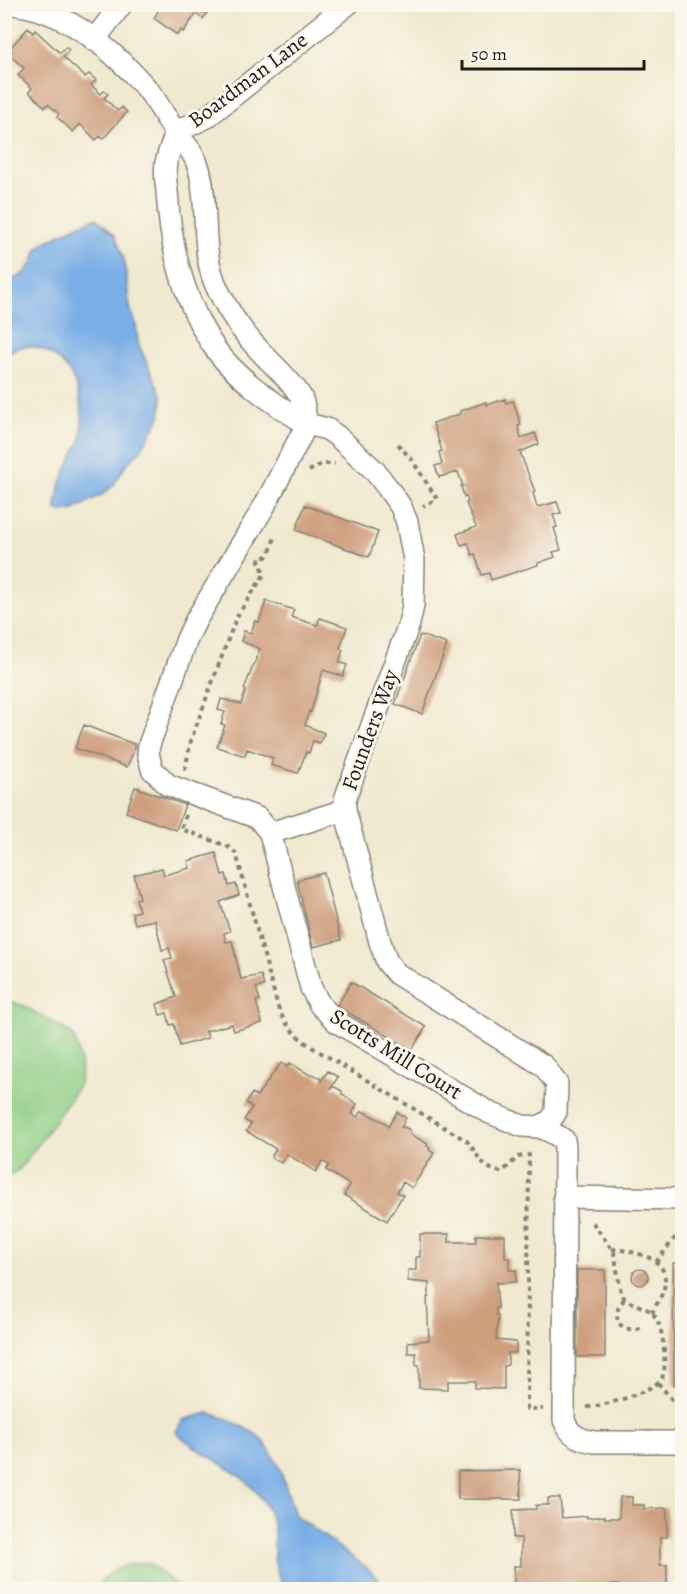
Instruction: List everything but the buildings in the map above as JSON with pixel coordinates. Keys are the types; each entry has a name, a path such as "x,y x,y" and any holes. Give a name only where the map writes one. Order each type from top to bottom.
{"street":[{"path":"13,4 51,14 70,23 94,40 148,90 176,132 193,151 200,170 205,243 217,289 242,331 285,377 302,399 306,424 265,505 196,620 180,659 148,753 152,769 168,785 258,818 270,833"},
{"path":"94,40 122,4"},
{"name":"Boardman Lane","path":"176,132 207,117 348,4"},
{"name":"Founders Way","path":"176,132 165,164 173,249 188,294 212,344 226,362 280,408 306,424 327,429 374,470 401,507 407,522 414,560 413,606 409,624 345,799 345,810 270,833"},
{"path":"345,810 387,962 397,974 544,1066 556,1084 558,1096 556,1112 550,1121 539,1127"},
{"name":"Scotts Mill Court","path":"270,833 311,988 327,1013 338,1022 490,1113 522,1126 550,1130 564,1140 564,1420 567,1429 582,1440 682,1442"},
{"path":"564,1197 680,1207"}],"path":[{"path":"656,1262 678,1234 680,1207"},
{"path":"612,1249 628,1251 656,1262 663,1272 666,1283 652,1312"},
{"path":"624,1299 618,1309 617,1321 625,1328 633,1330 640,1328"},
{"path":"658,1383 682,1414"}],"green space":[{"path":"5,1000 24,1006 71,1033 78,1051 81,1071 79,1083 39,1143 17,1171 5,1176"},
{"path":"149,1563 181,1589 95,1589 106,1576 118,1568 131,1564"}],"water":[{"path":"96,218 115,235 124,259 130,308 136,324 138,343 162,397 160,417 141,450 125,466 114,485 103,494 74,510 63,512 56,509 59,488 80,443 82,433 79,396 67,369 46,351 29,346 14,349 5,355 5,282 18,277 30,266 37,249 42,245"},
{"path":"208,1413 228,1419 256,1434 264,1442 279,1466 295,1515 367,1568 388,1589 280,1589 274,1558 273,1526 265,1505 256,1491 231,1470 176,1432 183,1420"}]}
